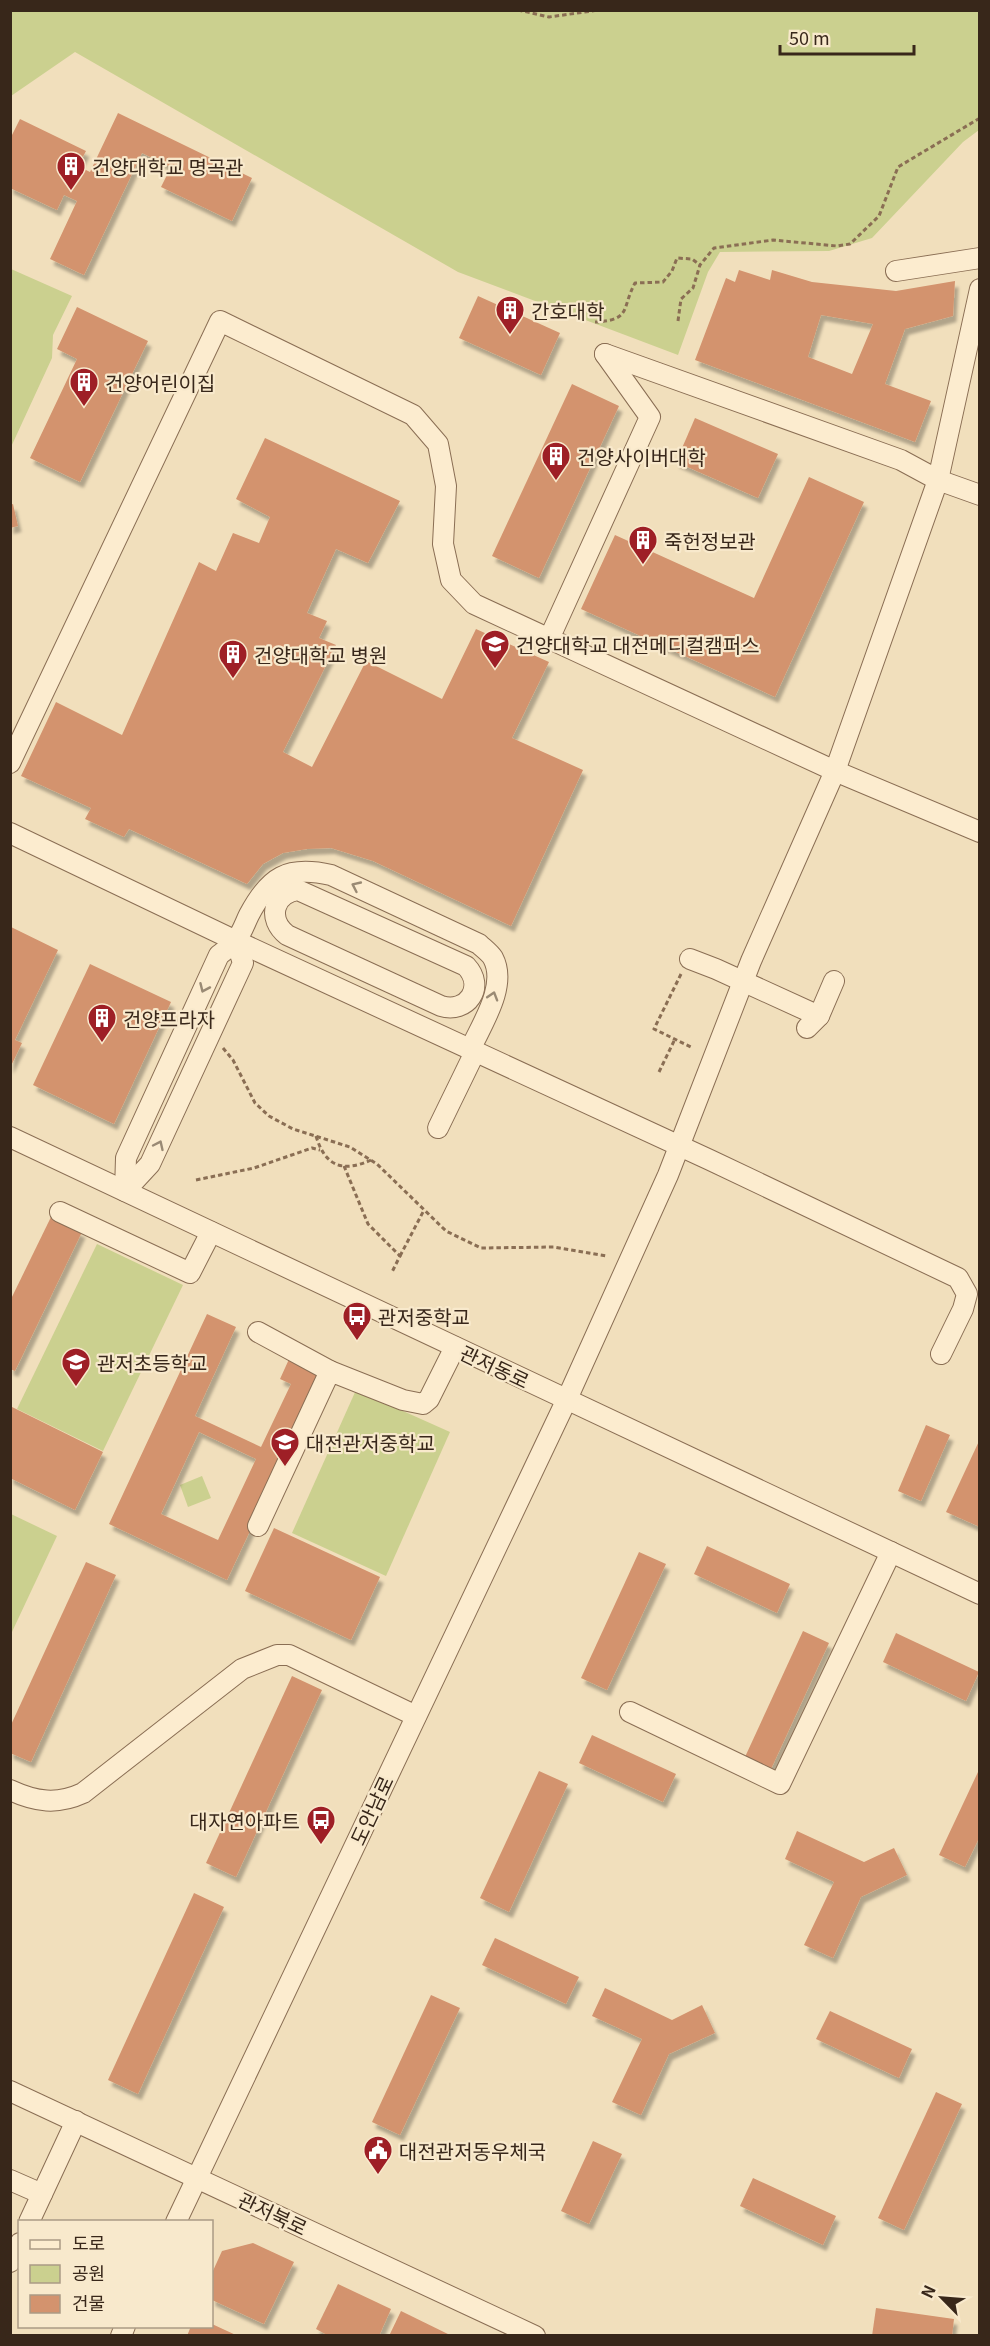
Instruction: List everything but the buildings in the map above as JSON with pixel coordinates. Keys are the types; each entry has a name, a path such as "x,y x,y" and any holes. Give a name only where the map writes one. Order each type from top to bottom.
{"street":[{"path":"896,272 980,258"},
{"name":"도안남로","path":"177,2220 567,1399 679,1146 744,981 835,771 938,480 980,289"},
{"path":"10,763 220,321 413,415 438,444 446,486 444,544 451,580 474,604 835,771 980,832"},
{"path":"549,639 650,417 605,354 901,460 938,480 980,495"},
{"path":"10,833 958,1278 967,1294 963,1310 941,1354"},
{"path":"282,892 275,907 276,923 287,935 441,1006 456,1008 463,1006 474,994 475,979 466,966 282,892 274,879 290,872 311,870 331,874 479,944 493,958 498,980 493,1000 438,1128"},
{"path":"125,1191 126,1158 219,955 236,941 258,899 282,892"},
{"path":"686,966 744,981 813,1022 834,981"},
{"name":"관저동로","path":"10,1137 980,1594"},
{"path":"60,1212 189,1273 211,1232"},
{"path":"258,1332 330,1371 404,1400 423,1404 429,1399 455,1347"},
{"path":"258,1526 330,1371"},
{"path":"630,1712 780,1784 891,1552"},
{"path":"10,1790 44,1802 60,1802 83,1793 242,1669 277,1655 289,1655 416,1716"},
{"name":"관저북로","path":"10,2091 535,2336"},
{"path":"30,2220 76,2121"},
{"path":"10,2180 42,2194"},
{"path":"10,2262 18,2247"}],"path":[{"path":"518,10 549,17 599,10"},
{"path":"678,321 681,299 693,288 700,265 714,248 773,240 837,246 850,244 879,216 898,167 980,118"},
{"path":"595,322 611,321 626,311 634,283 663,282 672,271 677,258 692,259 700,265"},
{"path":"686,966 654,1029 693,1048"},
{"path":"659,1072 675,1039"},
{"path":"222,1046 255,1103 262,1110 293,1129 350,1147 371,1160 393,1178 424,1212 446,1231 481,1248 554,1247 607,1256"},
{"path":"316,1136 320,1150 328,1160 344,1166 371,1160"},
{"path":"196,1180 254,1168 312,1148 320,1150"},
{"path":"344,1166 368,1224 400,1256"},
{"path":"392,1272 424,1212"}],"green space":[{"path":"11,10 979,11 979,130 963,142 872,238 829,251 720,252 708,272 678,355 458,272 75,52 11,96"},
{"path":"11,269 72,296 53,335 52,358 11,447"},
{"path":"97,1244 183,1285 103,1451 17,1409"},
{"path":"356,1390 450,1432 386,1576 292,1533"},
{"path":"202,1476 211,1498 188,1507 180,1485"},
{"path":"11,1514 57,1536 11,1634"}],"place":[{"name":"건양대학교 명곡관","path":"71,192"},
{"name":"간호대학","path":"510,336"},
{"name":"건양어린이집","path":"84,408"},
{"name":"건양사이버대학","path":"556,482"},
{"name":"죽헌정보관","path":"643,566"},
{"name":"건양대학교 대전메디컬캠퍼스","path":"495,670"},
{"name":"건양대학교 병원","path":"233,680"},
{"name":"건양프라자","path":"102,1044"},
{"name":"관저중학교","path":"357,1342"},
{"name":"관저초등학교","path":"76,1388"},
{"name":"대전관저중학교","path":"285,1468"},
{"name":"대자연아파트","path":"321,1846"},
{"name":"대전관저동우체국","path":"378,2176"}]}
